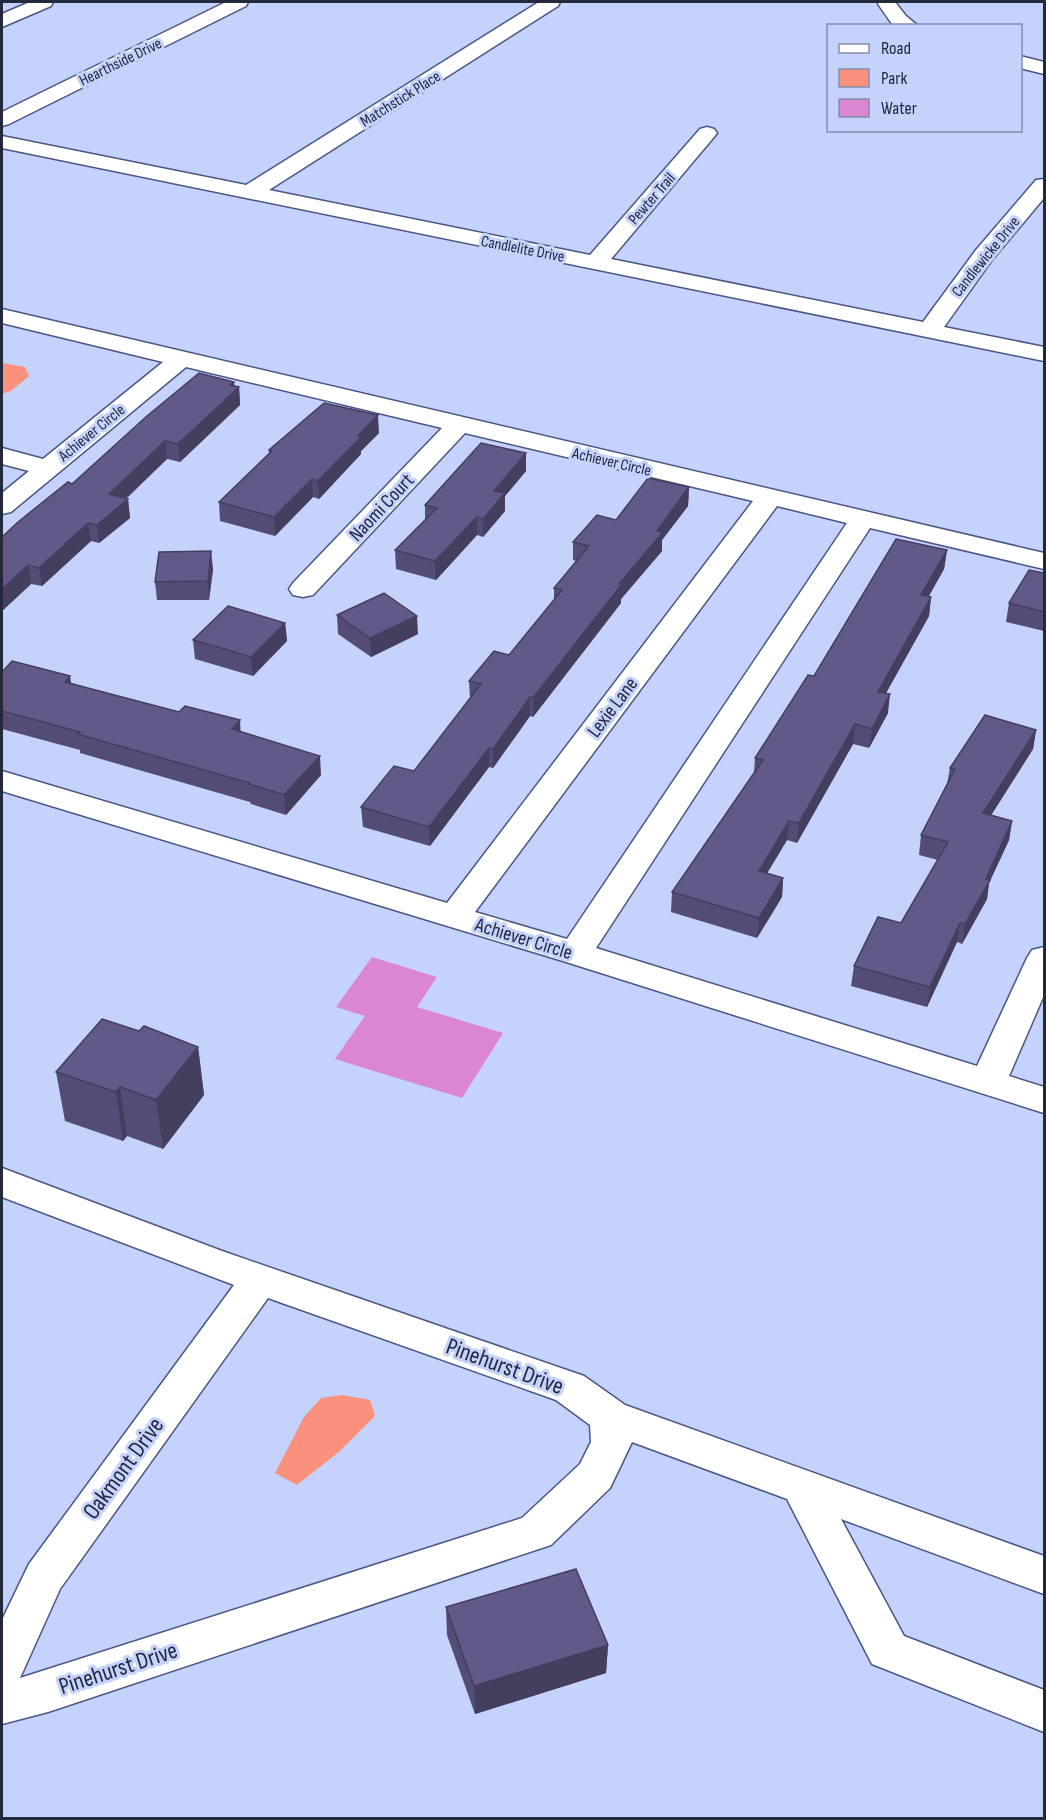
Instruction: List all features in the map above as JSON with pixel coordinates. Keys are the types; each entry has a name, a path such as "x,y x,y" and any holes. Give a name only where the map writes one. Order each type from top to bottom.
{"street":[{"path":"2,21 44,2"},
{"name":"Hearthside Drive","path":"2,120 239,2"},
{"name":"Matchstick Place","path":"249,193 551,2"},
{"path":"887,4 899,20 906,24"},
{"path":"1022,62 1044,68"},
{"name":"Pewter Trail","path":"596,262 707,134"},
{"name":"Candlelite Drive","path":"2,142 1044,354"},
{"name":"Candlewicke Drive","path":"929,331 984,255 1044,185"},
{"name":"Achiever Circle","path":"2,316 1044,561"},
{"name":"Achiever Circle","path":"2,506 181,359"},
{"name":"Naomi Court","path":"303,589 459,424"},
{"path":"2,456 47,468"},
{"name":"Lexie Lane","path":"454,917 770,497"},
{"path":"575,953 863,519"},
{"name":"Achiever Circle","path":"2,780 575,953 1044,1100"},
{"path":"988,1082 1044,958"},
{"name":"Pinehurst Drive","path":"2,1182 260,1279 570,1388 610,1418 612,1442 595,1476 536,1532 59,1687 2,1703"},
{"name":"Oakmont Drive","path":"2,1667 44,1577 260,1279"},
{"path":"610,1418 1044,1575"},
{"path":"802,1487 888,1650 1044,1711"}],"green space":[{"path":"2,363 25,367 29,376 11,391 2,394"},
{"path":"342,1395 370,1400 375,1416 340,1451 297,1485 275,1473 304,1417 321,1398"}],"water":[{"path":"372,957 437,977 417,1007 503,1033 462,1098 335,1059 365,1016 336,1007"}],"building":[{"path":"199,373 234,382 230,385 239,387 178,444 165,441 109,494 128,499 97,525 88,523 39,568 28,565 2,589 2,537 68,482 72,484 147,416"},
{"path":"324,403 378,415 358,436 361,437 318,481 312,479 274,517 219,502 272,451 269,450"},
{"path":"481,443 526,453 494,491 505,493 483,519 477,517 435,561 395,550 437,508 425,505"},
{"path":"648,478 689,487 657,531 663,532 619,584 622,584 533,698 530,697 493,749 489,748 429,827 361,807 394,766 414,771 481,684 469,681 494,651 509,655 562,590 554,588 589,546 573,542 597,515 616,520"},
{"path":"896,539 947,550 921,595 931,597 878,692 890,694 872,729 855,724 799,823 789,821 759,871 783,878 759,918 672,892 763,760 755,758 808,675 814,676"},
{"path":"211,551 208,581 155,582 159,552"},
{"path":"1029,570 1044,573 1044,612 1009,603"},
{"path":"384,593 417,616 370,638 337,615"},
{"path":"228,606 285,623 251,657 193,640"},
{"path":"12,661 70,676 65,682 179,712 185,706 240,720 232,729 320,756 284,795 250,783 77,734 80,732 2,711 2,672"},
{"path":"985,715 1036,730 983,813 1012,821 986,879 990,880 965,924 960,923 930,987 854,966 878,917 901,923 948,842 921,835 955,769 950,768"},
{"path":"102,1019 139,1031 144,1026 198,1047 156,1100 120,1087 116,1092 56,1072"},
{"path":"576,1569 608,1645 474,1686 446,1607"}]}
